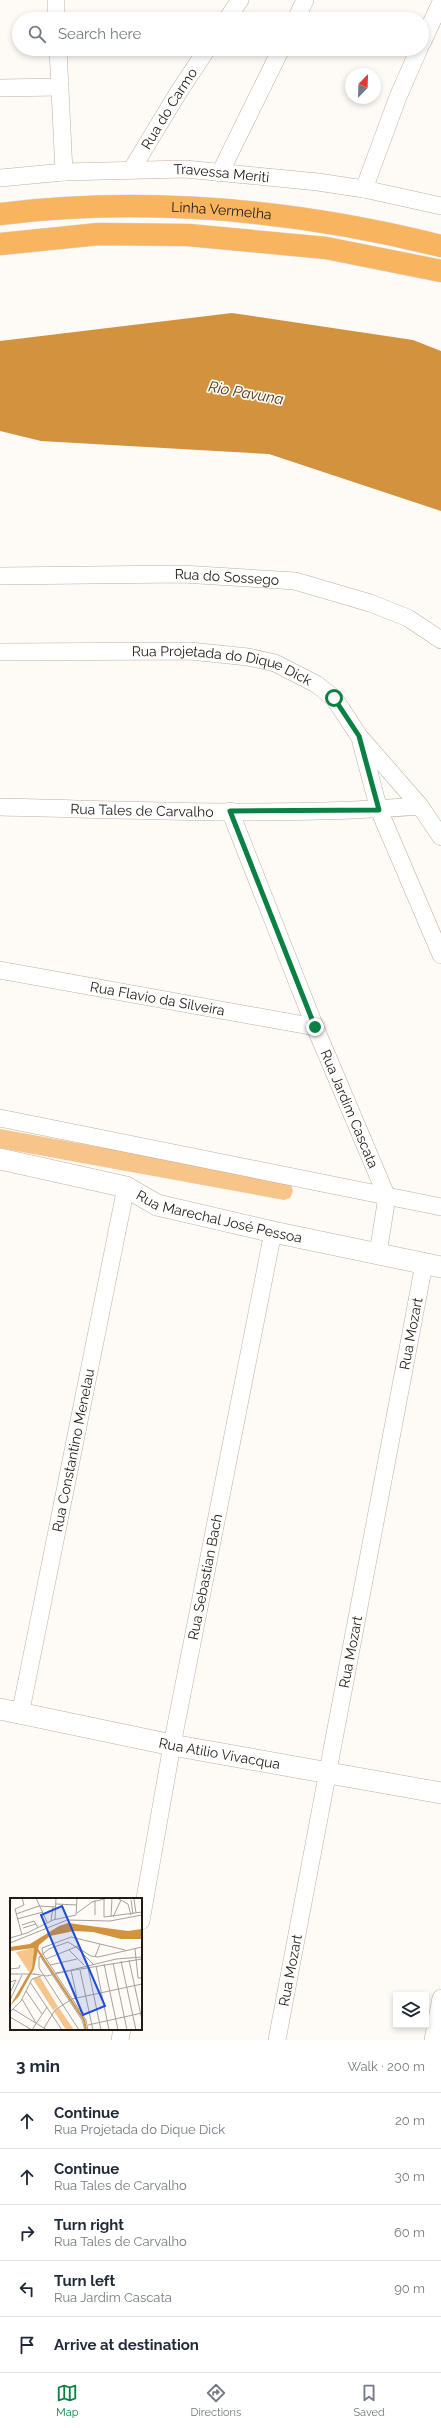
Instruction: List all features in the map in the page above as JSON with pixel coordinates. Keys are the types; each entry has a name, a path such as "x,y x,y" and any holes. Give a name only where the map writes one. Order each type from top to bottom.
{"highway":[{"name":"Linha Vermelha","path":"0,214 82,207 194,207 348,225 441,246"},
{"name":"Linha Vermelha","path":"0,244 99,234 188,235 326,248 441,271"}],"street":[{"path":"56,0 56,12"},
{"path":"232,12 240,0"},
{"path":"299,12 305,0"},
{"path":"429,28 441,2"},
{"path":"58,56 64,172"},
{"name":"Rua do Carmo","path":"132,169 202,56"},
{"path":"220,173 278,56"},
{"path":"364,189 398,97 416,56"},
{"path":"0,88 60,87"},
{"name":"Travessa Meriti","path":"0,178 64,172 132,169 185,169 318,182 364,189 441,206"},
{"name":"Rua do Sossego","path":"0,576 182,574 295,581 370,603 408,618 441,640"},
{"name":"Rua Projetada do Dique Dick","path":"0,652 190,651 248,657 268,661 316,684 334,698 359,736 420,806 441,837"},
{"path":"359,736 379,810 441,955"},
{"name":"Rua Tales de Carvalho","path":"0,807 230,811 379,810 420,806"},
{"name":"Rua Jardim Cascata","path":"230,811 315,1027 387,1197"},
{"name":"Rua Flavio da Silveira","path":"0,970 315,1027"},
{"path":"0,1118 441,1208"},
{"name":"Rua Marechal José Pessoa","path":"0,1159 126,1187 157,1205 273,1232 433,1265"},
{"name":"Rua Constantino Menelau","path":"20,1714 126,1187"},
{"path":"378,1253 387,1197"},
{"name":"Rua Sebastian Bach","path":"142,1915 172,1745 273,1232"},
{"name":"Rua Mozart","path":"277,2040 327,1773 433,1265"},
{"name":"Rua Atilio Vivacqua","path":"0,1709 172,1745 441,1793"},
{"path":"433,2040 441,1998"},
{"path":"120,2040 122,2030"}],"shaded area":[{"path":"0,1129 286,1181 291,1184 293,1191 290,1198 284,1200 0,1148"}],"water":[{"name":"Rio Pavuna","path":"232,313 413,340 441,351 441,511 269,454 41,441 0,431 0,341"}],"route":[{"path":"315,1027 230,811 379,810 359,736 334,698"}]}
